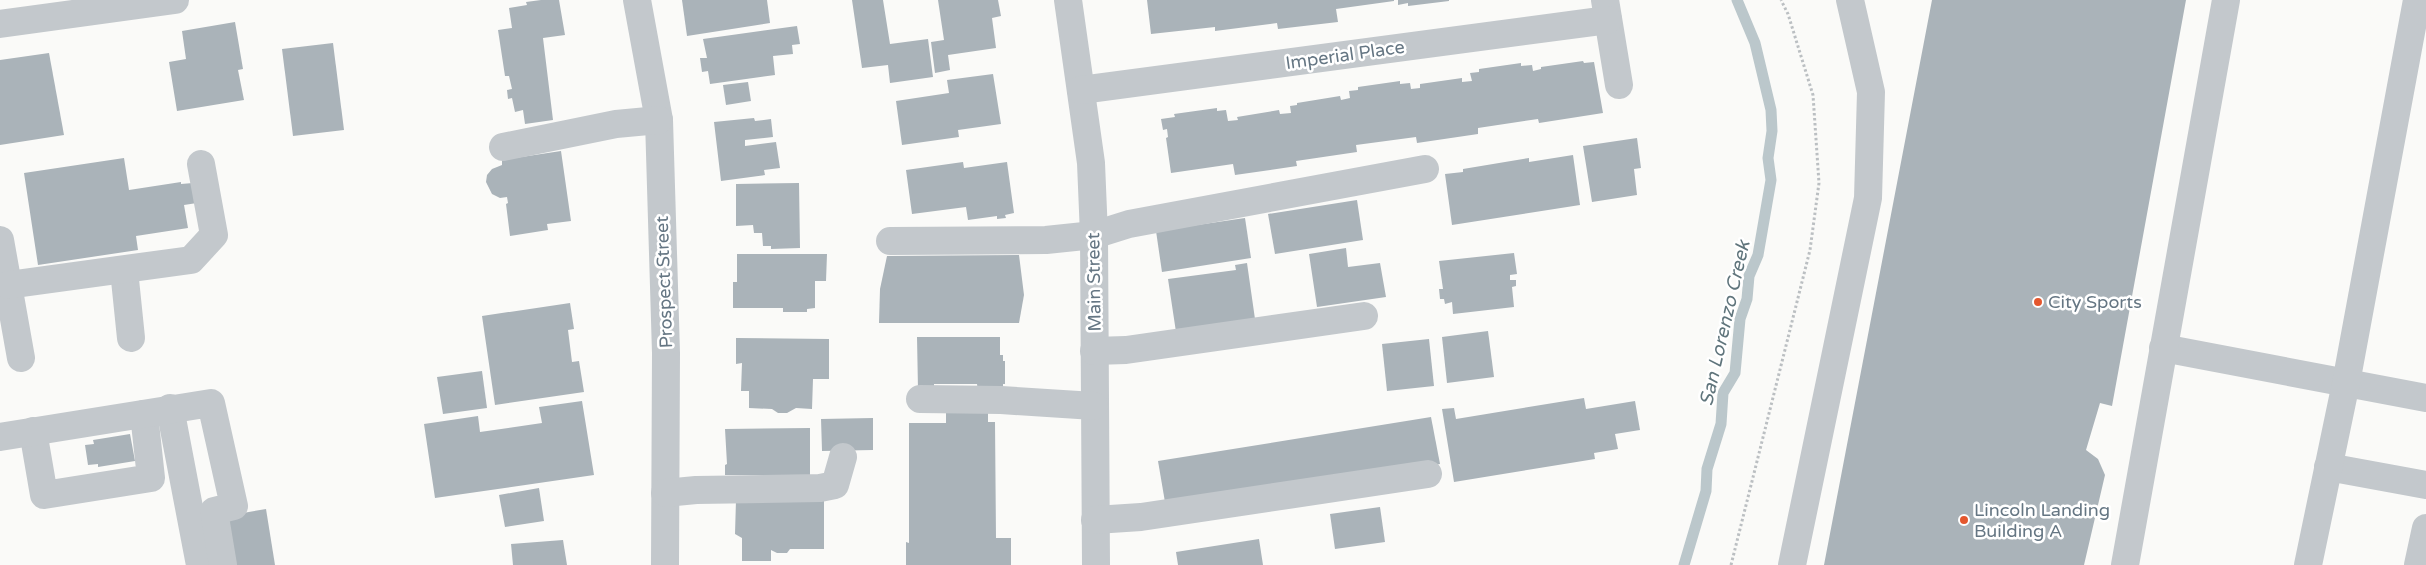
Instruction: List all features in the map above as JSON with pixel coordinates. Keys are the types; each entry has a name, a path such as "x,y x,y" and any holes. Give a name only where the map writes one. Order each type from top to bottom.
{"street":[{"path":"0,24 175,0"},
{"name":"Prospect Street","path":"637,0 659,120 666,354 665,565"},
{"name":"Main Street","path":"1068,0 1091,163 1094,235 1096,565"},
{"path":"1792,565 1868,198 1871,92 1850,0"},
{"path":"2125,565 2226,0"},
{"path":"2308,565 2346,383 2417,0"},
{"path":"1606,10 1619,86"},
{"name":"Imperial Place","path":"1081,90 1606,10"},
{"path":"503,146 616,124 659,120"},
{"path":"8,285 191,260 214,236 202,164"},
{"path":"890,241 1046,240 1094,235 1129,224 1424,169"},
{"path":"0,240 21,358"},
{"path":"124,270 131,338"},
{"path":"1094,351 1126,350 1364,316"},
{"path":"2164,348 2426,398"},
{"path":"920,399 1000,400 1094,406"},
{"path":"0,437 211,403 234,506 214,511 223,565"},
{"path":"33,432 44,495 151,478 157,411"},
{"path":"157,411 200,565"},
{"path":"666,493 696,490 820,488 835,485 843,457"},
{"path":"2328,467 2426,485"},
{"path":"1095,520 1141,517 1428,474"},
{"path":"2418,565 2426,528"}],"path":[{"path":"1731,565 1810,250 1819,182 1814,95 1788,14 1781,0"}],"building":[{"path":"559,0 565,35 543,38 553,120 525,124 523,110 515,112 512,98 508,99 507,90 512,89 509,76 505,76 498,30 512,28 509,8 527,5 526,2"},
{"path":"682,0 767,0 770,23 687,36"},
{"path":"852,0 883,0 890,44 928,39 933,77 890,83 888,65 862,68"},
{"path":"938,0 998,0 1001,16 992,18 996,48 948,55 950,70 935,73 931,42 944,40"},
{"path":"1147,0 1394,1 1336,9 1338,22 1278,29 1277,23 1215,31 1215,27 1151,34"},
{"path":"1398,0 1449,1 1408,6 1408,3 1398,5"},
{"path":"1932,0 2186,0 2112,406 2100,403 2086,450 2098,459 2105,475 2084,565 1824,565"},
{"path":"235,22 243,69 238,70 244,100 177,111 169,62 186,59 182,31"},
{"path":"797,26 800,44 792,45 793,54 773,56 775,75 710,84 708,71 702,72 700,58 707,58 703,39"},
{"path":"333,43 344,130 293,136 282,49"},
{"path":"49,53 64,135 0,145 0,60"},
{"path":"1583,61 1584,63 1594,62 1603,113 1539,123 1538,119 1478,128 1478,134 1417,143 1416,137 1356,145 1357,152 1296,161 1297,166 1235,175 1233,164 1171,173 1166,138 1168,137 1167,129 1163,130 1161,119 1175,117 1174,114 1217,108 1217,111 1226,110 1228,121 1238,120 1237,117 1279,110 1280,114 1291,113 1290,106 1297,105 1297,103 1340,96 1341,100 1350,98 1349,91 1358,90 1358,87 1400,81 1400,84 1410,83 1411,89 1420,88 1420,84 1462,78 1462,82 1472,81 1470,73 1479,72 1479,69 1521,63 1521,66 1532,65 1533,71 1541,69 1541,67"},
{"path":"993,74 1001,124 958,130 959,137 902,145 896,101 949,93 947,80"},
{"path":"748,82 751,101 726,105 723,85"},
{"path":"754,118 755,121 771,119 773,137 745,140 745,146 776,142 780,168 764,170 765,175 721,181 714,122"},
{"path":"1637,138 1641,168 1634,169 1637,195 1592,202 1583,146"},
{"path":"561,151 571,221 547,224 548,230 510,236 506,204 508,203 507,197 500,198 492,194 486,182 487,175 492,169 502,165 502,160"},
{"path":"1573,155 1580,205 1452,225 1445,174 1463,172 1463,169 1529,158 1529,162"},
{"path":"124,158 129,190 181,182 181,184 193,183 197,203 184,205 188,228 136,236 138,250 38,265 24,173"},
{"path":"963,162 964,168 1007,162 1014,213 1005,215 1006,218 997,219 997,216 968,220 966,207 912,214 906,170"},
{"path":"799,183 800,248 771,249 771,246 763,246 762,233 754,233 753,225 736,226 736,184"},
{"path":"1357,200 1363,240 1275,254 1268,214"},
{"path":"1245,218 1251,258 1162,272 1156,231"},
{"path":"1346,248 1348,267 1380,263 1386,297 1317,307 1309,254"},
{"path":"1514,253 1517,274 1510,275 1510,280 1516,280 1516,286 1512,287 1514,307 1453,314 1452,302 1445,304 1444,299 1440,299 1439,289 1443,289 1439,261"},
{"path":"737,254 827,254 826,281 815,281 815,308 807,309 807,312 783,312 783,308 733,308 733,282 737,282"},
{"path":"1019,255 1024,295 1019,323 879,323 880,289 887,256"},
{"path":"1247,263 1255,319 1176,332 1168,279 1236,270 1235,265"},
{"path":"570,303 574,329 568,330 572,362 579,361 584,392 495,405 482,316"},
{"path":"1488,331 1494,377 1447,383 1442,337"},
{"path":"917,337 1000,337 1000,355 1003,355 1003,361 1005,361 1005,384 1003,384 1003,391 978,391 977,384 934,384 934,390 918,390"},
{"path":"736,338 829,339 829,379 813,379 812,409 796,408 787,413 778,413 772,409 749,408 749,391 741,391 742,363 736,364"},
{"path":"1429,339 1434,386 1387,391 1382,344"},
{"path":"482,371 487,408 443,414 437,377"},
{"path":"1584,398 1586,409 1635,401 1640,430 1615,434 1618,449 1594,453 1595,459 1454,482 1442,409 1454,408 1456,419"},
{"path":"582,401 594,475 435,498 424,424 478,416 480,432 542,423 539,407"},
{"path":"946,412 988,413 988,422 995,422 996,538 1011,538 1011,565 906,565 906,542 909,543 909,423 946,423"},
{"path":"1431,417 1440,464 1166,508 1158,461"},
{"path":"873,418 873,450 822,451 821,419"},
{"path":"810,428 810,475 725,475 725,465 727,464 725,429"},
{"path":"130,434 135,461 98,467 98,464 88,465 85,445 94,444 93,440"},
{"path":"539,488 544,521 505,527 499,495"},
{"path":"736,500 824,501 824,549 790,549 787,553 777,553 771,550 771,561 742,561 742,538 735,534"},
{"path":"1380,507 1385,542 1335,549 1330,514"},
{"path":"266,509 275,565 227,565 220,517"},
{"path":"1259,539 1263,565 1178,565 1176,552"},
{"path":"563,540 567,565 513,565 511,544"}],"waterway":[{"name":"San Lorenzo Creek","path":"1684,565 1706,491 1707,469 1721,424 1723,393 1735,373 1740,319 1747,299 1749,276 1758,255 1771,180 1768,158 1772,131 1771,110 1755,43 1737,0"}],"place":[{"name":"City Sports","path":"2038,302"},
{"name":"Lincoln Landing Building A","path":"1964,520"}]}
